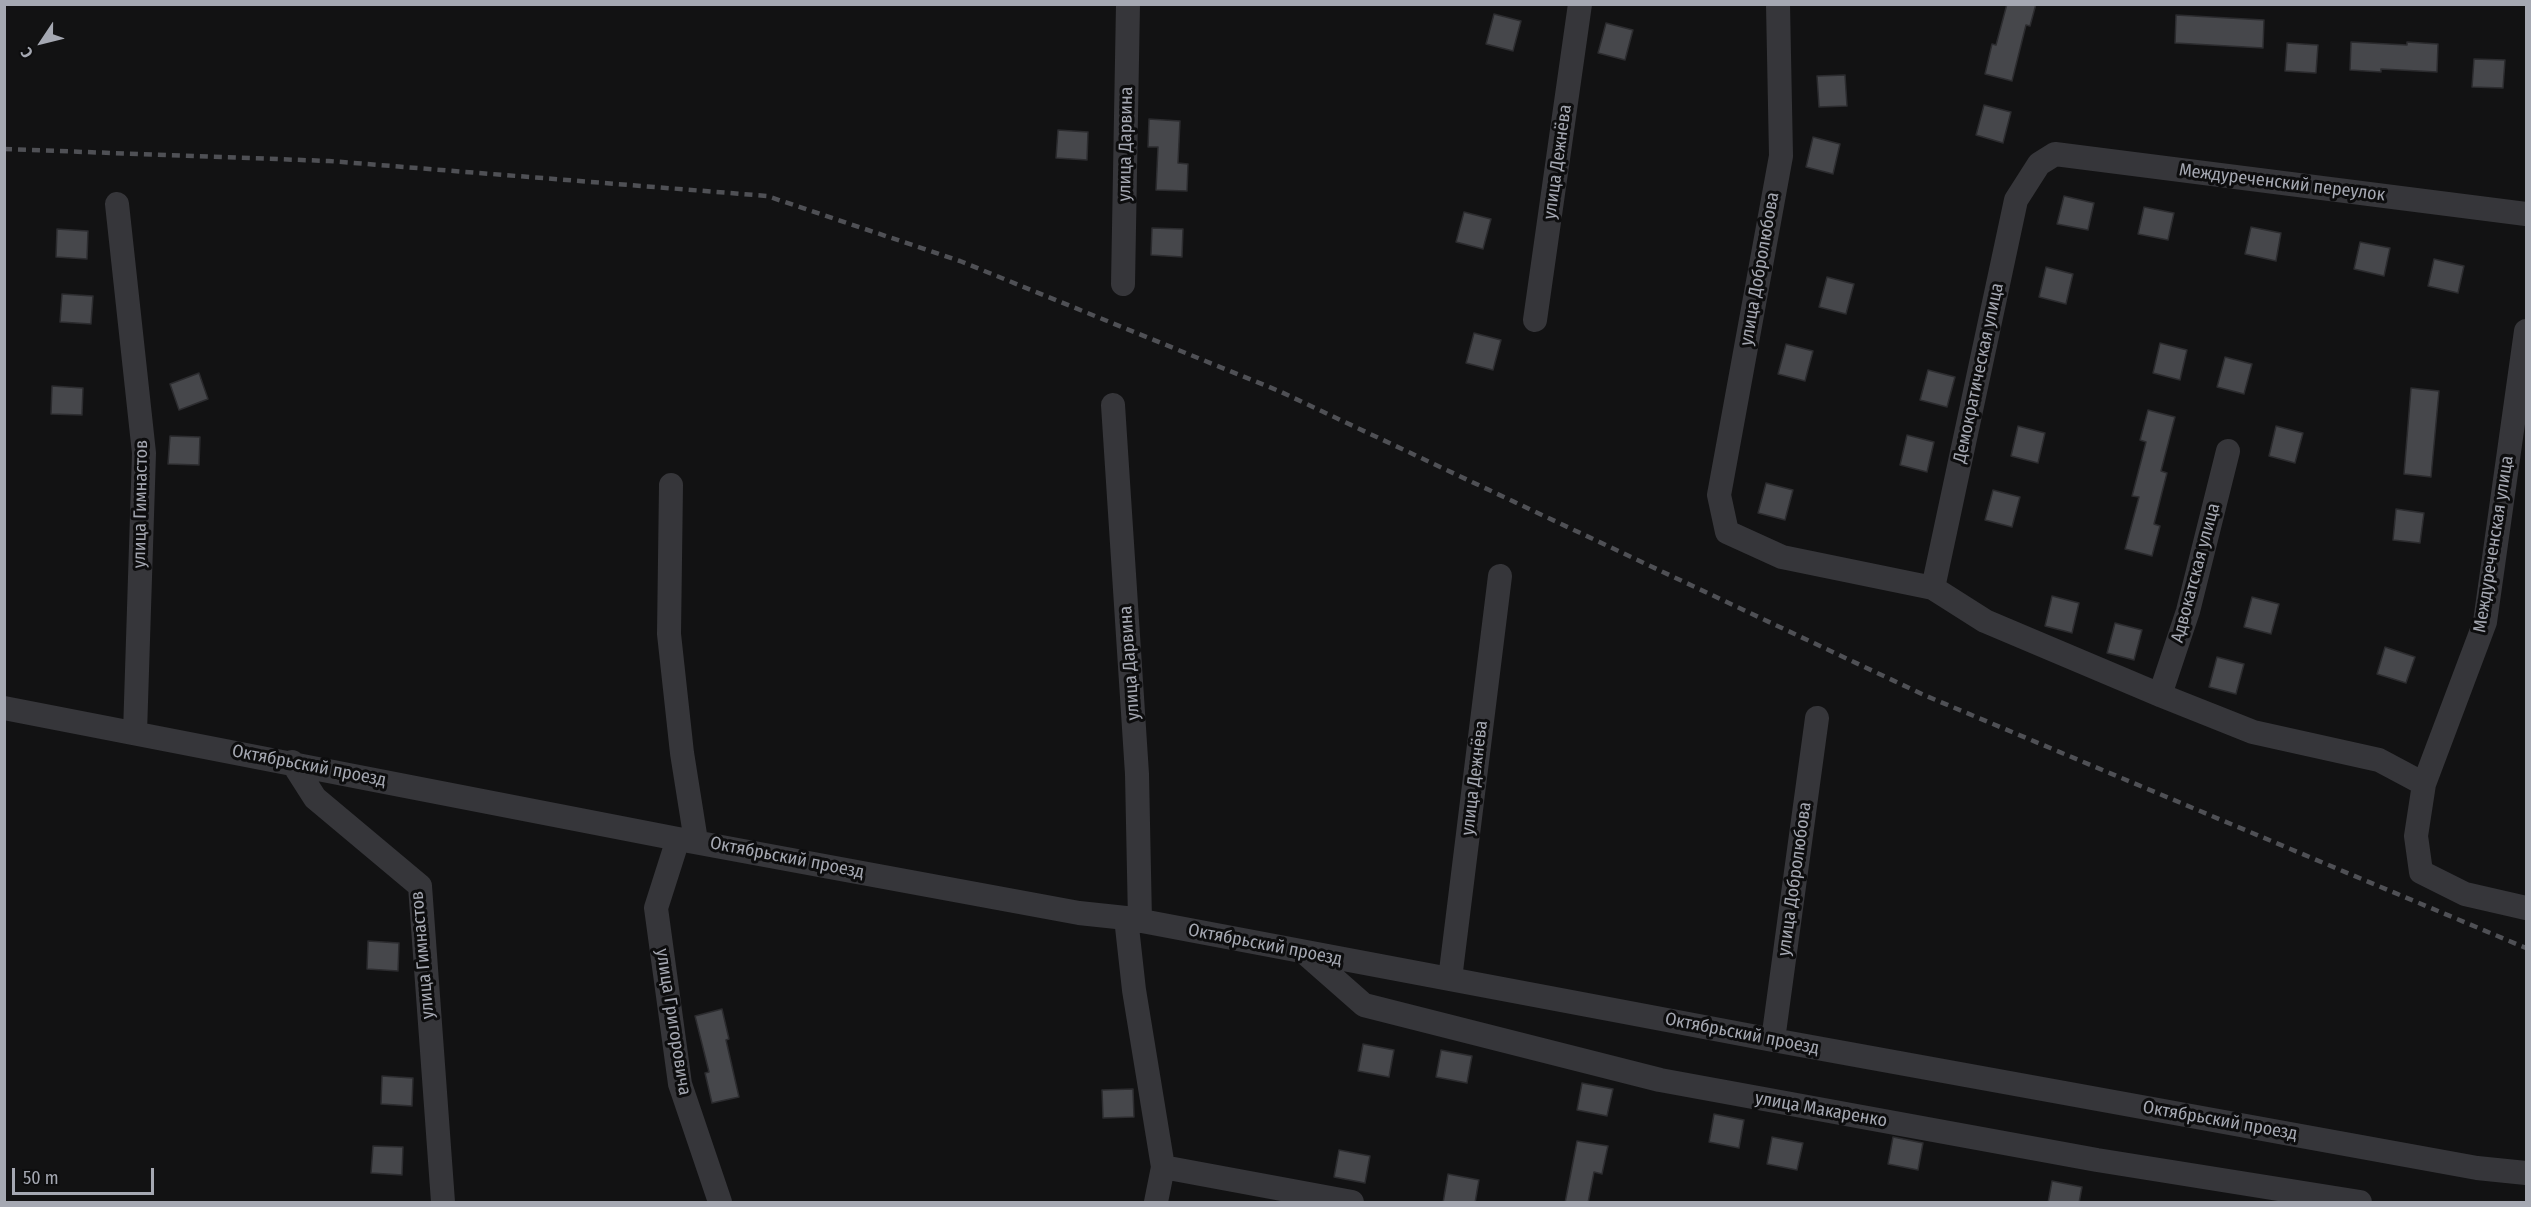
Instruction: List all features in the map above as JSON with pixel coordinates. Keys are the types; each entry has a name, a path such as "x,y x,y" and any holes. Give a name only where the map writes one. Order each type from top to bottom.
{"street":[{"name":"улица Дарвина","path":"1124,284 1128,4"},
{"name":"улица Дежнёва","path":"1535,320 1580,4"},
{"name":"улица Добролюбова","path":"1778,4 1781,156 1719,495 1727,532 1782,557 1933,588"},
{"name":"Междуреченский переулок","path":"2039,164 2055,154 2526,214"},
{"name":"Демократическая улица","path":"1933,588 2016,200 2039,164"},
{"name":"улица Гимнастов","path":"117,204 144,453 135,733"},
{"name":"Междуреченская улица","path":"2526,331 2485,622 2424,784 2416,836 2421,872 2465,894 2526,908"},
{"name":"улица Дарвина","path":"1113,405 1137,774 1133,920 1134,990 1163,1167 1156,1203"},
{"name":"Адвокатская улица","path":"2160,695 2188,611 2228,451"},
{"name":"улица Григоровича","path":"670,485 669,634 682,753 687,840 656,908 680,1084 720,1203"},
{"name":"улица Дежнёва","path":"1450,979 1500,576"},
{"path":"1933,588 1985,621 2160,695 2253,732 2379,760 2424,784"},
{"name":"Октябрьский проезд","path":"4,708 1079,913 1133,920 1306,954 2477,1168 2526,1173"},
{"name":"улица Добролюбова","path":"1773,1040 1817,718"},
{"name":"улица Гимнастов","path":"292,762 315,798 420,886 443,1203"},
{"name":"улица Макаренко","path":"1306,954 1364,1005 1660,1080 2097,1160 2360,1203"},
{"path":"1163,1167 1352,1203"}],"building":[{"path":"2007,4 2036,4 2030,26 2026,25 2012,81 1985,74 1992,44 1996,45"},
{"path":"1494,14 1521,21 1513,51 1486,44"},
{"path":"2176,15 2264,20 2263,48 2175,43"},
{"path":"1606,23 1633,30 1625,60 1598,53"},
{"path":"2351,42 2438,44 2437,72 2350,70"},
{"path":"2287,43 2318,45 2316,73 2285,71"},
{"path":"2474,59 2505,60 2503,88 2472,87"},
{"path":"1845,75 1847,106 1819,107 1817,76"},
{"path":"1984,105 2011,112 2003,143 1976,135"},
{"path":"1149,119 1180,121 1178,163 1188,164 1187,191 1156,190 1158,147 1148,147"},
{"path":"1058,130 1088,132 1087,160 1056,158"},
{"path":"1813,137 1840,144 1833,174 1806,167"},
{"path":"2064,196 2094,203 2088,230 2057,224"},
{"path":"2144,207 2174,213 2168,240 2138,234"},
{"path":"1464,212 1491,219 1483,249 1456,242"},
{"path":"2251,227 2281,233 2276,261 2245,254"},
{"path":"1152,228 1183,229 1182,257 1151,255"},
{"path":"57,229 88,231 87,259 56,257"},
{"path":"2360,242 2390,248 2384,276 2354,269"},
{"path":"2434,259 2464,266 2458,293 2428,286"},
{"path":"2046,267 2073,274 2066,304 2039,297"},
{"path":"1827,277 1854,284 1846,314 1819,307"},
{"path":"62,294 93,296 91,324 60,322"},
{"path":"1474,333 1501,340 1493,370 1466,363"},
{"path":"2160,343 2187,350 2180,380 2153,373"},
{"path":"1786,344 1813,351 1805,381 1778,374"},
{"path":"2225,357 2252,364 2244,394 2217,387"},
{"path":"1928,370 1955,377 1947,407 1920,400"},
{"path":"199,373 208,399 179,410 170,384"},
{"path":"52,386 83,388 82,415 51,414"},
{"path":"2411,388 2439,391 2431,477 2404,474"},
{"path":"2148,410 2175,417 2161,471 2167,473 2154,524 2160,526 2152,556 2125,549 2139,497 2132,496 2146,442 2140,440"},
{"path":"2018,426 2045,433 2038,463 2011,456"},
{"path":"2276,426 2303,433 2295,463 2269,456"},
{"path":"1907,435 1934,442 1927,472 1900,465"},
{"path":"170,436 200,437 199,465 168,464"},
{"path":"1766,483 1793,490 1785,520 1758,513"},
{"path":"1993,490 2020,497 2012,527 1985,520"},
{"path":"2396,509 2424,513 2420,543 2393,540"},
{"path":"2052,596 2079,603 2072,633 2045,626"},
{"path":"2252,597 2279,604 2271,634 2244,627"},
{"path":"2115,623 2142,630 2134,660 2107,653"},
{"path":"2385,647 2415,657 2406,683 2377,674"},
{"path":"2217,657 2244,664 2236,694 2209,687"},
{"path":"368,941 399,943 398,971 367,969"},
{"path":"722,1009 729,1039 726,1040 739,1097 712,1103 705,1073 709,1072 695,1016"},
{"path":"1363,1044 1394,1050 1389,1077 1358,1071"},
{"path":"1441,1050 1472,1056 1467,1083 1436,1077"},
{"path":"382,1076 413,1078 412,1106 381,1104"},
{"path":"1582,1083 1613,1089 1607,1116 1577,1110"},
{"path":"1133,1089 1134,1117 1103,1118 1102,1090"},
{"path":"1714,1114 1744,1120 1739,1148 1709,1142"},
{"path":"1772,1137 1803,1143 1797,1170 1767,1164"},
{"path":"1893,1137 1923,1143 1918,1170 1888,1164"},
{"path":"1577,1141 1608,1146 1602,1174 1594,1172 1588,1203 1565,1203"},
{"path":"373,1146 403,1147 402,1175 371,1173"},
{"path":"1339,1150 1370,1156 1365,1183 1334,1177"},
{"path":"1448,1174 1479,1180 1475,1203 1443,1203"},
{"path":"2052,1181 2082,1187 2079,1203 2048,1203"}],"railway":[{"path":"4,149 329,161 767,196 960,261 1279,391 1924,695 2526,948"}]}
